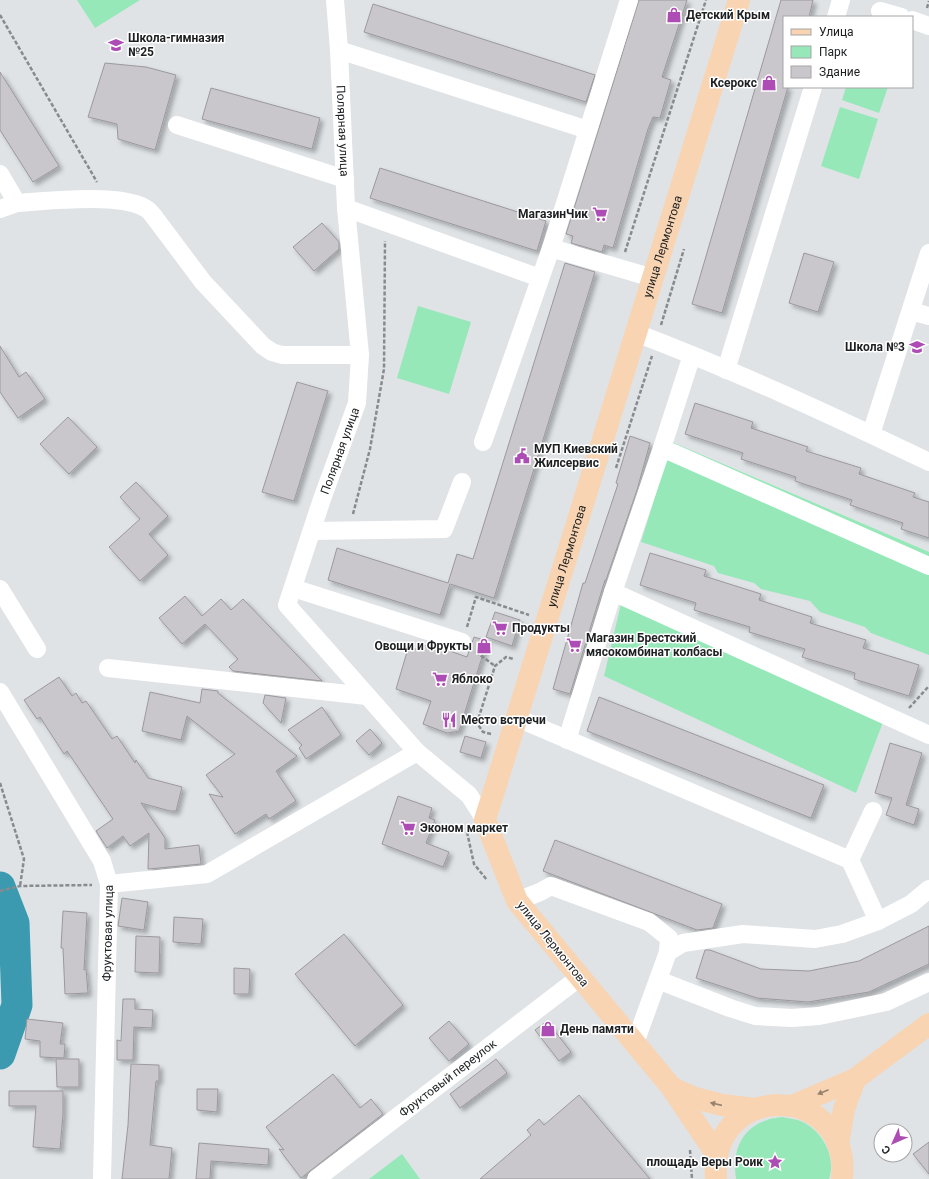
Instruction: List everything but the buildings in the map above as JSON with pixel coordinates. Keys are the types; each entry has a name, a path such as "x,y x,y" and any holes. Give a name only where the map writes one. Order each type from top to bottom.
{"main road":[{"name":"улица Лермонтова","path":"714,1170 672,1088 517,901 476,824 517,718 739,0"},
{"path":"792,1106 855,1079 929,1024"},
{"path":"838,1144 844,1109 855,1079"},
{"path":"672,1088 695,1098 722,1105 755,1109"},
{"path":"714,1170 720,1143 726,1132 734,1123 755,1109 779,1104 804,1109 824,1123 838,1144 842,1156 844,1175"}],"street":[{"name":"Полярная улица","path":"335,0 339,50 346,208 360,355 357,403 312,531 288,605 417,752 468,795 476,824"},
{"path":"483,442 551,248 629,0"},
{"path":"836,16 841,0"},
{"path":"880,11 898,16"},
{"path":"913,20 929,26"},
{"path":"339,50 588,130"},
{"path":"726,370 813,88"},
{"path":"177,125 345,179"},
{"path":"0,174 17,203"},
{"path":"0,209 17,203 107,199 135,204 146,208 203,282 263,346 272,352 282,354 360,355"},
{"path":"346,208 540,278"},
{"path":"551,248 653,278"},
{"path":"871,434 929,253"},
{"path":"911,311 929,316"},
{"path":"636,333 692,355 871,434 929,462"},
{"path":"567,740 613,592 692,355"},
{"path":"662,448 929,566"},
{"path":"312,531 444,529 462,482"},
{"path":"293,588 462,642"},
{"path":"0,589 37,649"},
{"path":"613,592 929,735"},
{"path":"108,668 367,696"},
{"path":"0,692 102,861 109,884"},
{"path":"517,718 850,860 878,921"},
{"name":"Фруктовая улица","path":"102,1179 109,884 207,874 417,752"},
{"path":"850,860 873,811"},
{"path":"517,901 551,886 649,922 670,938 668,952 635,1043"},
{"path":"668,952 683,943 743,934 815,939 842,934 878,921 911,904 929,889"},
{"name":"Фруктовый переулок","path":"316,1179 580,977"},
{"path":"658,980 755,1016 792,1018 819,1016 886,1002 929,982"}],"path":[{"path":"626,270 623,258 706,0"},
{"path":"0,15 107,199"},
{"path":"495,666 462,642 476,597 529,615"},
{"path":"527,622 532,608"},
{"path":"490,741 492,734 483,732 478,723 495,666 506,657 516,659"},
{"path":"897,721 929,686"},
{"path":"0,783 24,859 20,886"},
{"path":"476,824 474,864 489,882"},
{"path":"0,891 20,886 109,884"},
{"path":"690,1149 692,1179"}],"green space":[{"path":"77,0 140,0 95,28"},
{"path":"846,88 888,88 879,113 842,100"},
{"path":"840,107 878,119 859,179 821,166"},
{"path":"418,306 471,322 449,394 397,378"},
{"path":"672,442 929,552 929,655 871,633 865,627 820,612 810,601 761,589 754,583 718,573 714,566 641,542"},
{"path":"624,591 888,709 856,793 604,676"},
{"path":"782,1117 798,1120 806,1124 814,1129 820,1136 829,1152 831,1161 829,1179 736,1179 735,1160 740,1143 744,1136 750,1129 758,1124 770,1119"},
{"path":"402,1154 420,1179 369,1179"}],"waterway":[{"path":"0,887 14,923 17,1005 0,1054"}],"place":[{"name":"Детский Крым","path":"674,15"},
{"name":"Школа-гимназия №25","path":"116,45"},
{"name":"Ксерокс","path":"769,83"},
{"name":"МагазинЧик","path":"600,214"},
{"name":"Школа №3","path":"917,347"},
{"name":"МУП Киевский Жилсервис","path":"522,456"},
{"name":"Продукты","path":"500,628"},
{"name":"Магазин Брестский мясокомбинат колбасы","path":"574,645"},
{"name":"Овощи и Фрукты","path":"484,646"},
{"name":"Яблоко","path":"440,679"},
{"name":"Место встречи","path":"449,720"},
{"name":"Эконом маркет","path":"408,828"},
{"name":"День памяти","path":"548,1029"},
{"name":"площадь Веры Роик","path":"775,1162"}]}
